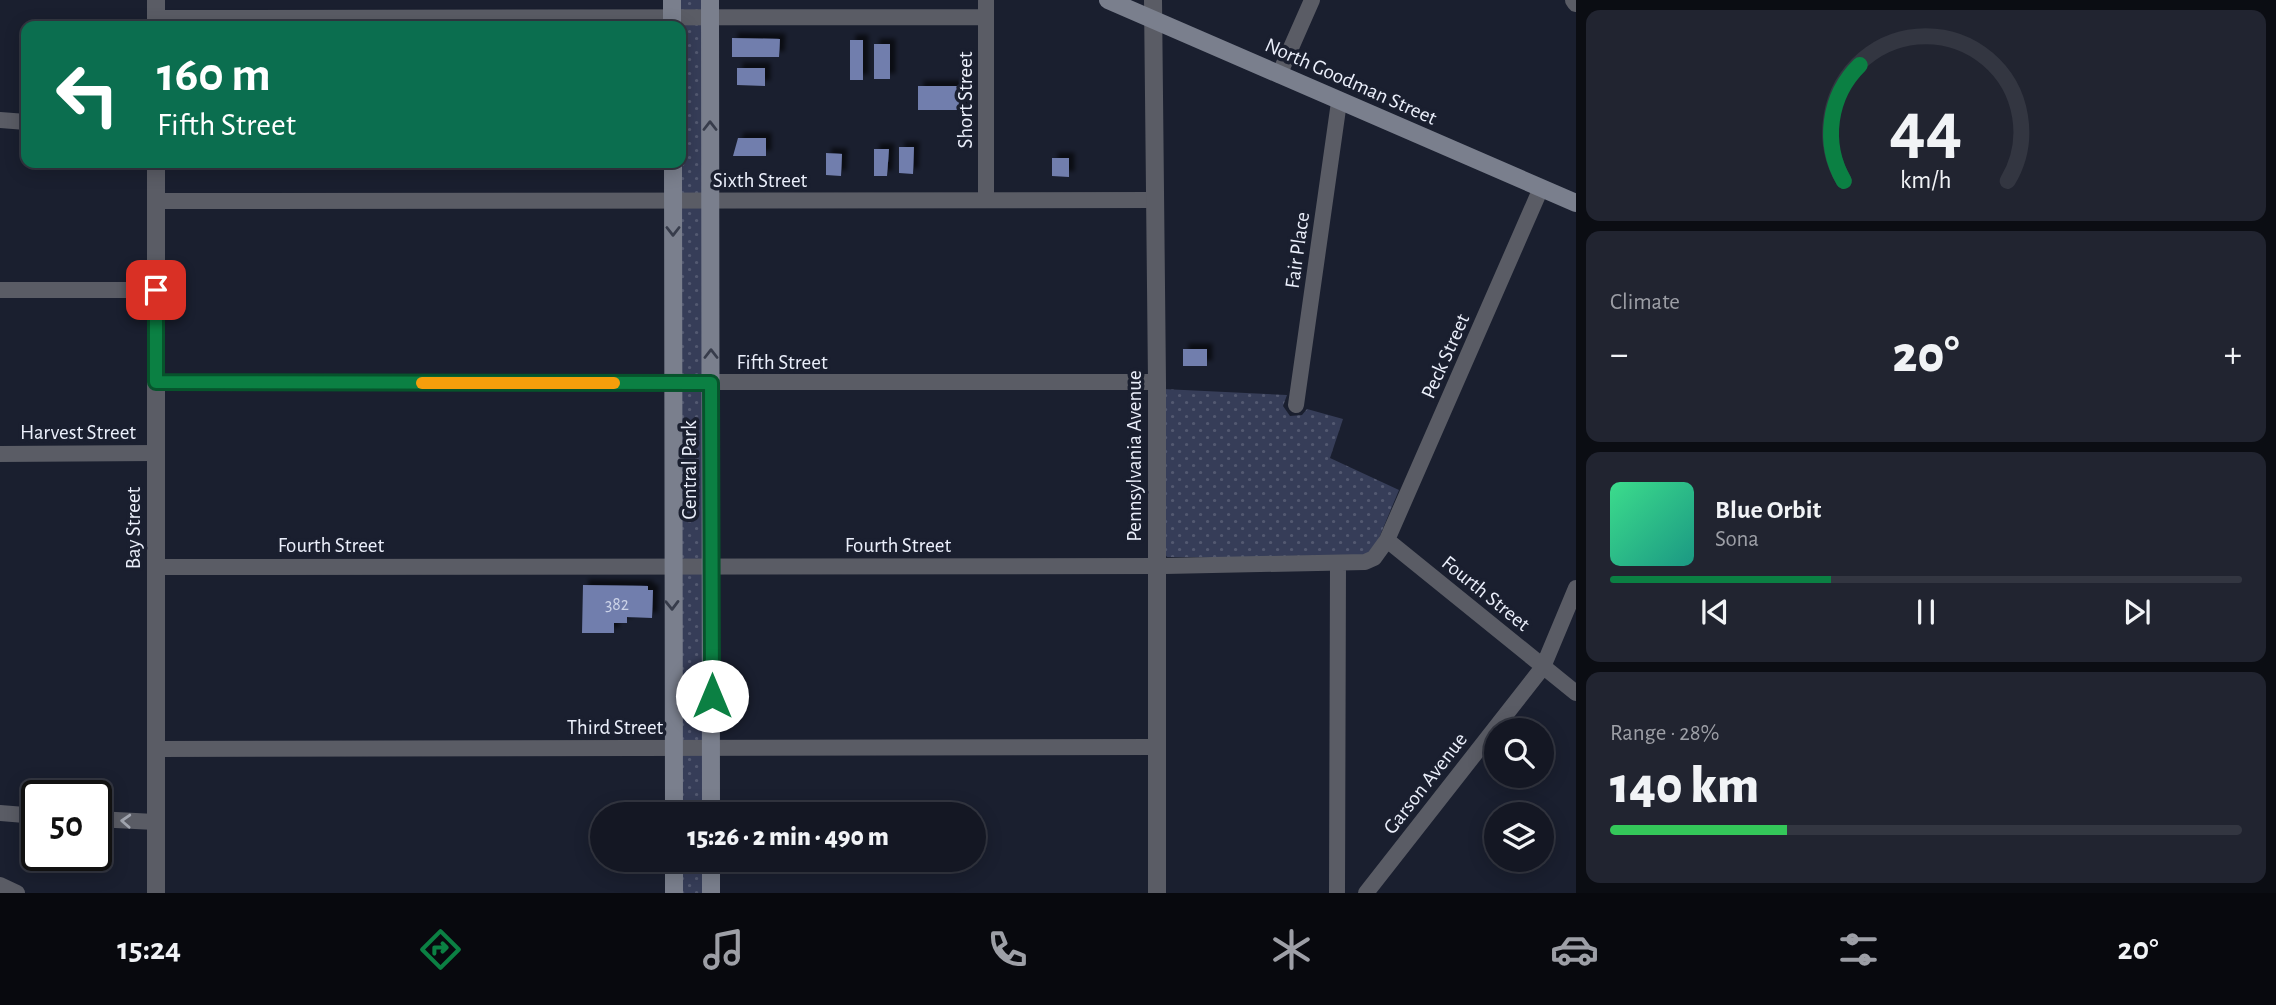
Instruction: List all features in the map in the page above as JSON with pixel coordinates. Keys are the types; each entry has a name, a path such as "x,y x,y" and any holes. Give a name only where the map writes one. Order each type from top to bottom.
{"main road":[{"name":"North Goodman Street","path":"1108,0 1576,203"},
{"name":"Central Park","path":"710,9 712,802"},
{"name":"Central Park","path":"673,168 671,566 674,802"},
{"path":"674,872 674,893"},
{"path":"711,872 711,893"}],"street":[{"path":"495,0 495,18"},
{"name":"Short Street","path":"986,0 986,200"},
{"name":"Pennsylvania Avenue","path":"1153,0 1157,382 1157,893"},
{"path":"1279,75 1312,0"},
{"path":"156,15 495,18 672,14 710,9 985,17"},
{"name":"Fair Place","path":"1296,405 1339,102"},
{"path":"0,120 21,122"},
{"name":"Bay Street","path":"156,168 156,893"},
{"name":"Peck Street","path":"1387,540 1541,188"},
{"name":"Sixth Street","path":"156,201 1155,200"},
{"path":"0,290 156,290"},
{"name":"Fifth Street","path":"156,382 1157,382"},
{"name":"Harvest Street","path":"0,454 156,453"},
{"name":"Fourth Street","path":"156,566 1338,564 1365,562 1374,558 1387,540 1576,693"},
{"path":"1338,564 1338,893"},
{"name":"Garson Avenue","path":"1366,893 1543,667 1576,588"},
{"name":"Third Street","path":"157,749 1156,747"},
{"path":"0,813 21,815"},
{"path":"112,820 155,822"},
{"path":"0,885 17,893"}],"shaded area":[{"path":"679,0 704,0 704,802 679,802 679,168 686,168 686,21 679,21"},
{"path":"1163,389 1287,395 1283,406 1290,416 1302,415 1307,409 1343,419 1330,458 1399,490 1374,550 1363,558 1167,557 1164,553"},
{"path":"679,872 704,872 704,893 679,893"}],"building":[{"path":"732,38 780,39 779,57 732,57"},
{"path":"850,40 863,40 863,80 850,80"},
{"path":"874,44 890,44 890,79 874,79"},
{"path":"737,68 765,68 765,86 737,85"},
{"path":"918,86 965,86 964,110 918,110"},
{"path":"738,138 766,138 766,156 733,156"},
{"path":"899,147 914,147 913,174 899,173"},
{"path":"874,149 889,149 887,176 874,176"},
{"path":"826,153 842,154 841,176 826,175"},
{"path":"1052,158 1069,158 1069,177 1052,176"},
{"path":"1183,349 1207,349 1207,366 1183,366"},
{"path":"583,585 648,586 648,590 653,590 652,618 627,617 627,623 614,623 614,633 582,633"}],"slow traffic":[{"path":"422,383 614,383"}],"route":[{"path":"156,290 156,382 711,383 712,696"}]}
